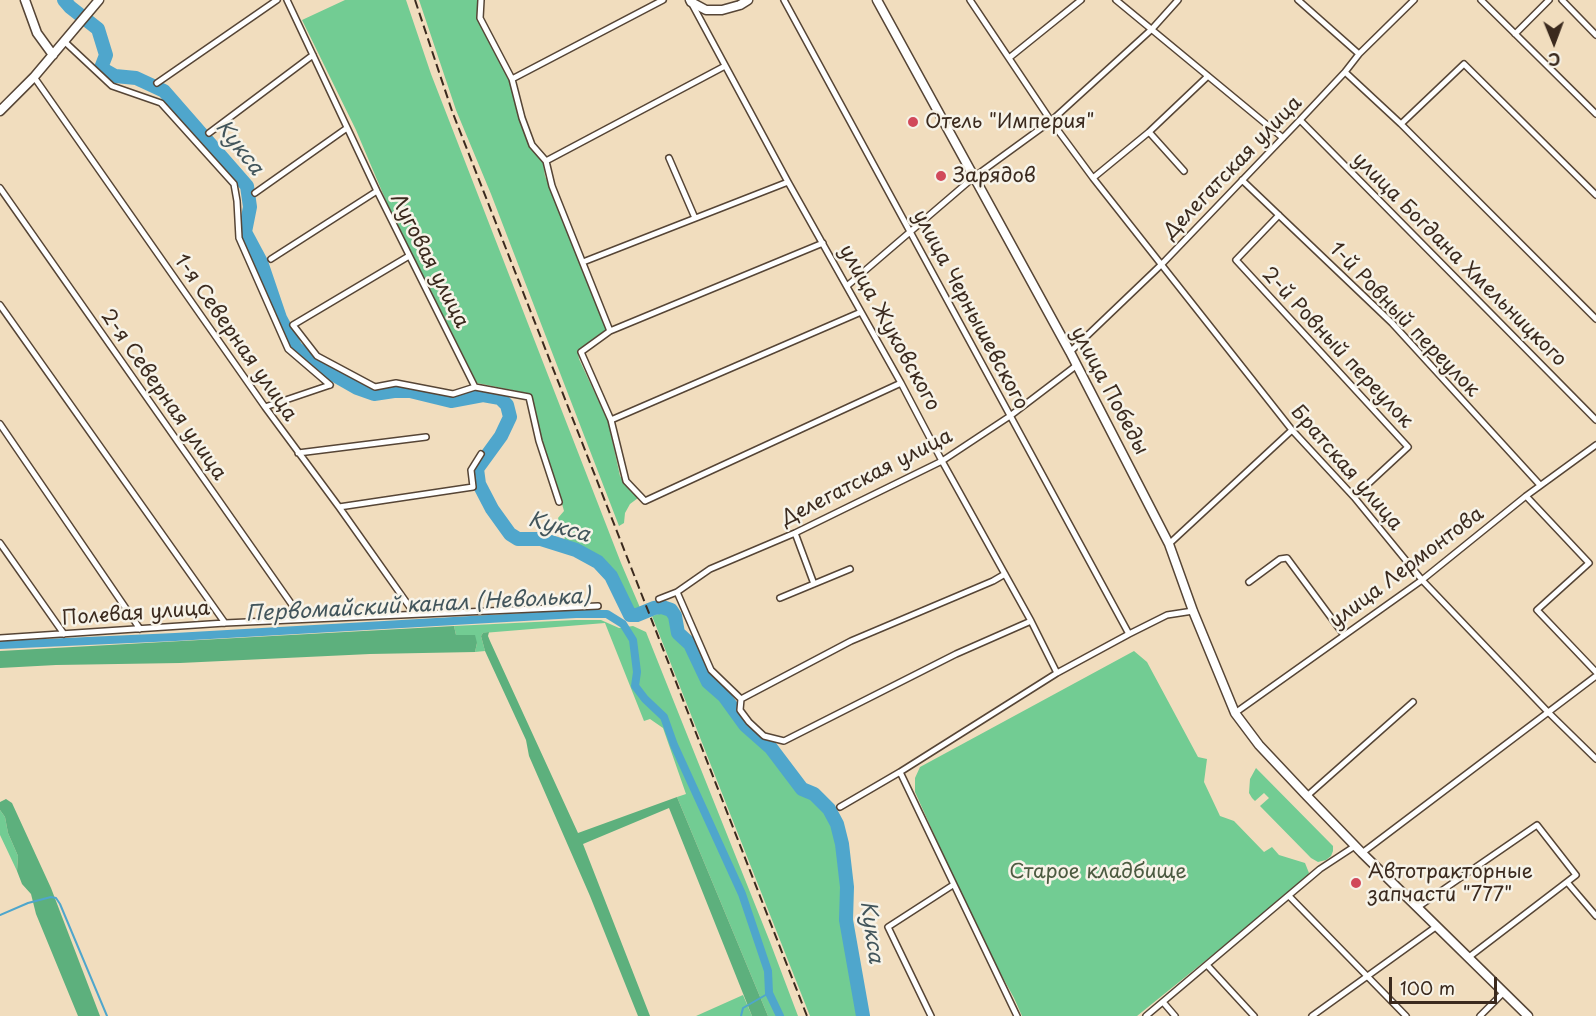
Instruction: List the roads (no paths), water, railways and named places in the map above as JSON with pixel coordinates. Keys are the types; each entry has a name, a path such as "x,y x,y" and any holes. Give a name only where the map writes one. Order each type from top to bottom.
{"street":[{"path":"25,0 37,33 53,55"},
{"path":"0,111 34,77 99,0"},
{"path":"157,84 277,0"},
{"name":"Луговая улица","path":"287,0 377,191 475,387"},
{"path":"481,0 480,18 512,79 532,145 546,161 552,186 610,331"},
{"path":"512,79 663,0"},
{"path":"690,1 706,10 722,10 748,0"},
{"name":"улица Чернышевского","path":"784,0 1129,634"},
{"name":"улица Победы","path":"877,0 1070,352 1170,544 1193,611 1235,713 1259,745 1307,796 1528,1016"},
{"name":"Братская улица","path":"970,0 1051,121 1093,178 1292,430 1354,497 1422,580 1596,759"},
{"path":"1009,58 1081,0"},
{"path":"1116,0 1283,138"},
{"path":"847,286 974,177 1051,121 1152,29 1178,0"},
{"path":"1298,0 1359,54"},
{"name":"Делегатская улица","path":"1070,352 1162,264 1300,120 1359,54 1414,0"},
{"path":"1481,0 1596,114"},
{"path":"1515,33 1549,0"},
{"path":"1562,0 1596,35"},
{"name":"улица Жуковского","path":"690,1 788,182 902,383 1057,673"},
{"path":"64,42 112,86 161,103 234,184 239,238 288,349 330,385 265,407"},
{"path":"209,133 313,55"},
{"path":"1401,124 1464,64 1596,195"},
{"path":"546,161 725,66"},
{"path":"1345,72 1401,124 1596,319"},
{"path":"1093,178 1149,132 1208,76"},
{"name":"1-я Северная улица","path":"34,77 265,407 414,613"},
{"name":"улица Богдана Хмельницкого","path":"1300,120 1596,420"},
{"path":"255,193 347,128"},
{"path":"1149,132 1184,171"},
{"path":"669,158 694,218"},
{"name":"1-й Ровный переулок","path":"1242,180 1392,323 1540,485"},
{"path":"583,262 788,182"},
{"name":"2-я Северная улица","path":"0,188 302,619"},
{"path":"271,259 377,191"},
{"name":"2-й Ровный переулок","path":"1279,215 1236,260 1408,447 1354,497"},
{"path":"823,243 610,331 581,352 611,420 626,481 645,501 902,383"},
{"path":"409,256 293,325 317,356 375,387 396,383 453,394 475,387 529,397 539,441 559,502"},
{"path":"0,305 225,623"},
{"path":"611,420 861,312"},
{"name":"Делегатская улица","path":"658,599 677,592 711,569 795,533 942,461 1010,416 1077,365"},
{"path":"0,424 140,628"},
{"path":"1170,544 1292,430"},
{"path":"298,453 426,437"},
{"name":"улица Лермонтова","path":"1235,713 1422,580 1540,485 1596,446"},
{"path":"339,507 473,488 471,470 481,454"},
{"path":"1146,1016 1320,869 1359,849 1548,712 1596,674 1537,610 1589,563 1526,496"},
{"path":"795,533 814,584"},
{"path":"0,543 64,634"},
{"path":"1249,582 1280,559 1287,558 1344,635"},
{"path":"780,598 850,569"},
{"path":"741,699 850,641 1005,574"},
{"path":"677,592 711,670 741,699"},
{"name":"Полевая улица","path":"0,638 225,623 598,606"},
{"path":"840,807 1057,673 1167,615 1193,611"},
{"path":"741,699 740,710 748,723 764,736 784,741 956,654 1031,621"},
{"path":"1307,796 1413,702"},
{"path":"900,772 1017,1016"},
{"path":"1418,907 1537,825 1576,874 1469,957"},
{"path":"1567,882 1596,916"},
{"path":"931,1016 888,927 953,885"},
{"path":"1289,896 1406,1016"},
{"path":"1312,1016 1437,926"},
{"path":"1208,965 1254,1016"},
{"path":"1480,1016 1504,992"},
{"path":"1162,1002 1175,1016"}],"waterway":[{"name":"Кукса","path":"64,0 98,29 106,55 101,68 115,76 136,78 164,91 247,186 250,207 245,232 261,262 280,318 296,348 322,368 357,388 374,394 410,391 451,401 483,395 500,398 507,405 510,417 501,436 477,469 479,484 492,509 510,534 518,539 541,539 576,550 598,562 611,576 630,615 662,607 671,610 675,616 678,633 690,644 708,682 724,696 745,725 771,748 802,789 814,794 829,809 837,824 842,844 847,887 846,920 863,1016"},
{"name":"Первомайский канал (Неволька)","path":"0,645 607,614 623,624 633,640 637,672 635,686 664,717 674,745 742,894 768,971 769,993 780,1016"},
{"path":"0,915 28,903 51,897 56,898 107,1016"},
{"path":"741,1016 743,1008 769,993"}],"railway":[{"path":"415,0 452,111 807,1016"}],"place":[{"name":"Отель \"Империя\"","path":"913,122"},
{"name":"Зарядов","path":"941,176"},
{"name":"Автотракторные запчасти \"777\"","path":"1356,883"}],"park label":[{"name":"Старое кладбище","path":"1098,872"}]}
